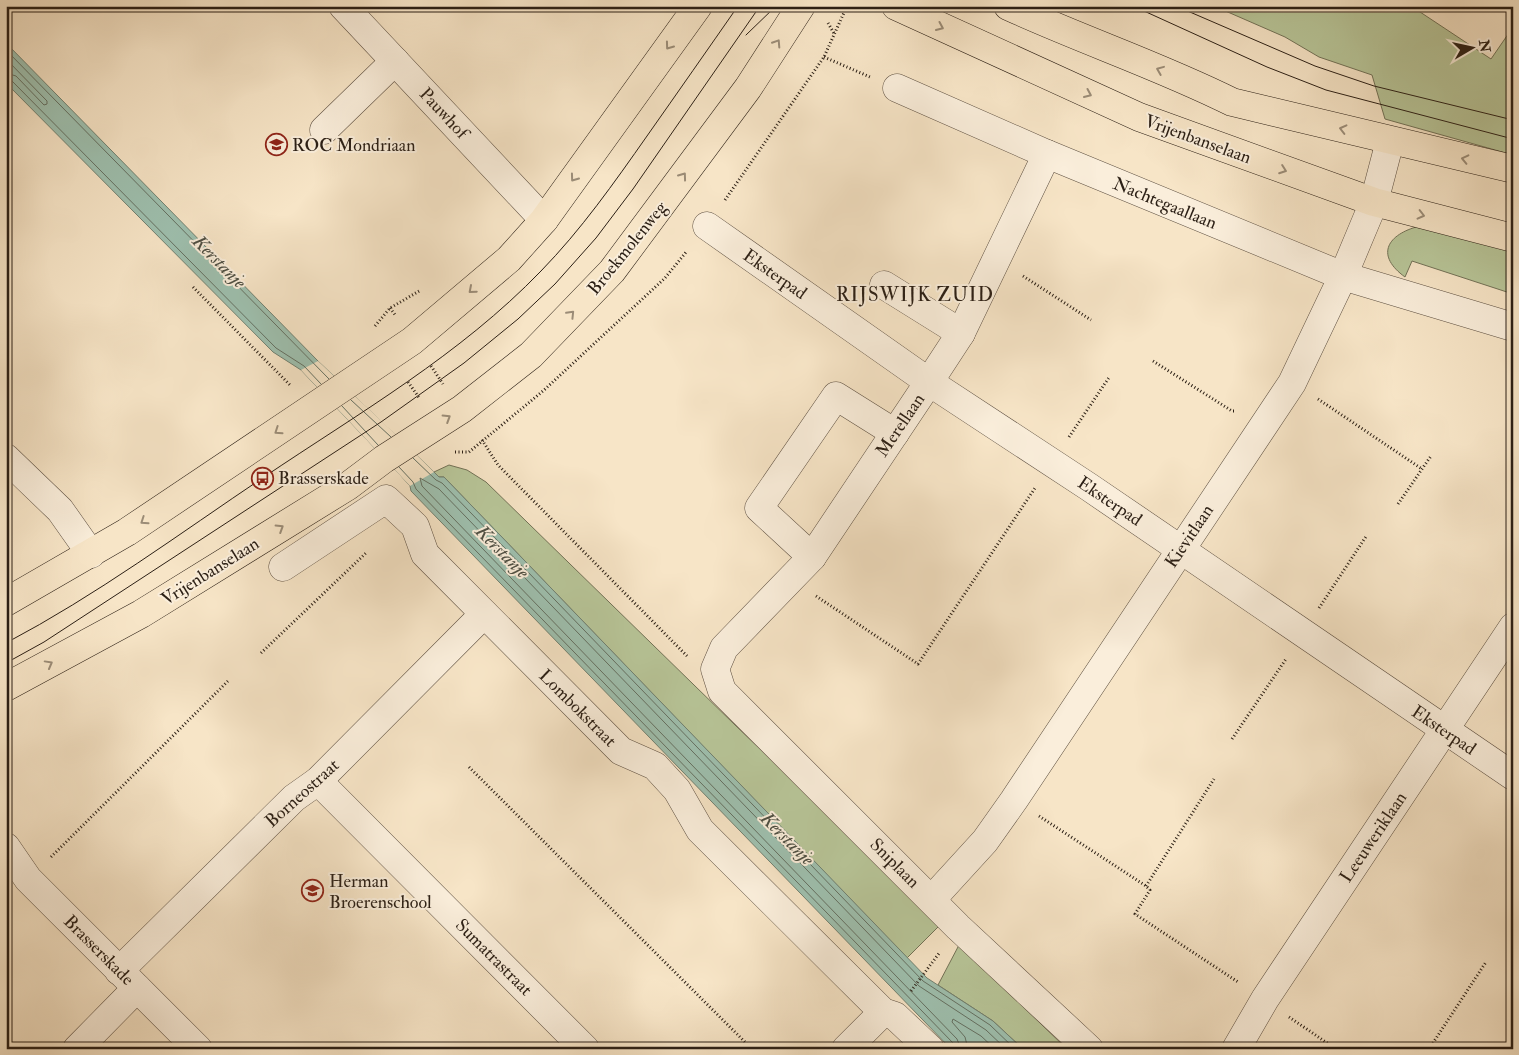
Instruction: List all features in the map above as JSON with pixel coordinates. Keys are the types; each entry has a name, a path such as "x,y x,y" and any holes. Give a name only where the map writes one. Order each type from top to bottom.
{"main road":[{"path":"6,602 91,554 412,341 509,258 544,220 698,6"},
{"name":"Broekmolenweg","path":"395,452 462,409 531,355 612,271 748,88 801,6"},
{"name":"Vrijenbanselaan","path":"896,6 1139,116 1374,202 1513,238"},
{"path":"1008,6 1065,32 1205,88 1232,102 1513,169"},
{"name":"Vrijenbanselaan","path":"6,687 141,614 348,486 395,452"}],"street":[{"name":"Pauwhof","path":"343,6 544,220"},
{"path":"324,130 395,61"},
{"name":"Nachtegaallaan","path":"897,88 1047,154 1343,276 1513,327"},
{"name":"Kievitlaan","path":"932,899 985,841 1014,800 1292,382 1343,276 1374,202 1390,141"},
{"name":"Merellaan","path":"715,668 724,648 812,557 961,333 1047,154"},
{"name":"Eksterpad","path":"707,226 929,382 1052,462 1513,776"},
{"path":"884,285 961,333"},
{"path":"812,557 759,508 836,396 895,433"},
{"path":"6,458 60,510 91,554"},
{"name":"Lombokstraat","path":"284,567 386,499 415,526 425,554 484,614 621,751 655,766 678,790 700,830 894,1006 895,1016 930,1049"},
{"name":"Borneostraat","path":"76,1049 128,980 294,798 318,781 484,614"},
{"name":"Leeuweriklaan","path":"1236,1049 1264,1000 1513,626"},
{"name":"Sniplaan","path":"715,668 722,691 958,927 1088,1049"},
{"name":"Sumatrastraat","path":"318,781 584,1048"},
{"name":"Brasserskade","path":"6,847 28,879 198,1049"},
{"path":"846,1049 894,1006"}],"path":[{"path":"483,441 543,391 665,278 707,226 782,115 824,57 847,6"},
{"path":"824,57 897,88"},
{"path":"998,255 1012,269 1091,320"},
{"path":"193,287 316,406"},
{"path":"390,308 462,409 498,465 695,664 715,668"},
{"path":"388,356 437,424"},
{"path":"1153,361 1232,411 1243,408 1266,422"},
{"path":"791,580 918,664 1110,376"},
{"path":"1292,382 1422,469"},
{"path":"1398,504 1431,456"},
{"path":"261,654 371,548"},
{"path":"28,879 228,681"},
{"path":"469,767 752,1049"},
{"path":"1146,886 1214,779"},
{"path":"1014,800 1146,886 1150,890 1135,914 1336,1049"},
{"path":"894,1006 933,961"},
{"path":"1429,1049 1486,962"},
{"path":"6,1039 16,1049"}],"shaded area":[{"path":"1214,6 1411,6 1491,59 1513,27 1513,155 1385,119 1372,75 1319,57 1285,37"},
{"path":"1416,227 1513,249 1513,294 1412,261 1405,277 1390,262 1388,248 1398,236"},
{"path":"449,465 467,470 486,482 735,725 942,923 907,958 444,477 439,477 434,472"},
{"path":"959,945 1067,1049 1023,1049 993,1021 938,985"}],"water":[{"name":"Kerstanje","path":"6,43 318,361 439,477 444,477 927,978 993,1021 1023,1049 951,1049 411,491 410,486 401,476 301,370 273,352 6,83"}],"pier":[{"path":"318,361 434,472 410,486 301,370"}],"tram line":[{"path":"6,643 73,605 169,542 408,382 477,330 541,271 597,206 738,6"},
{"path":"6,663 44,642 381,422 464,363 518,319 555,284 596,238 633,189 760,6"},
{"path":"746,35 776,6"},
{"path":"1133,6 1267,67 1326,90 1513,139"},
{"path":"1176,6 1315,66 1374,86 1513,120"}],"place":[{"name":"ROC Mondriaan","path":"276,145"},
{"name":"Brasserskade","path":"262,478"},
{"name":"Herman Broerenschool","path":"313,891"}],"district":[{"name":"RIJSWIJK ZUID","path":"915,294"}]}
